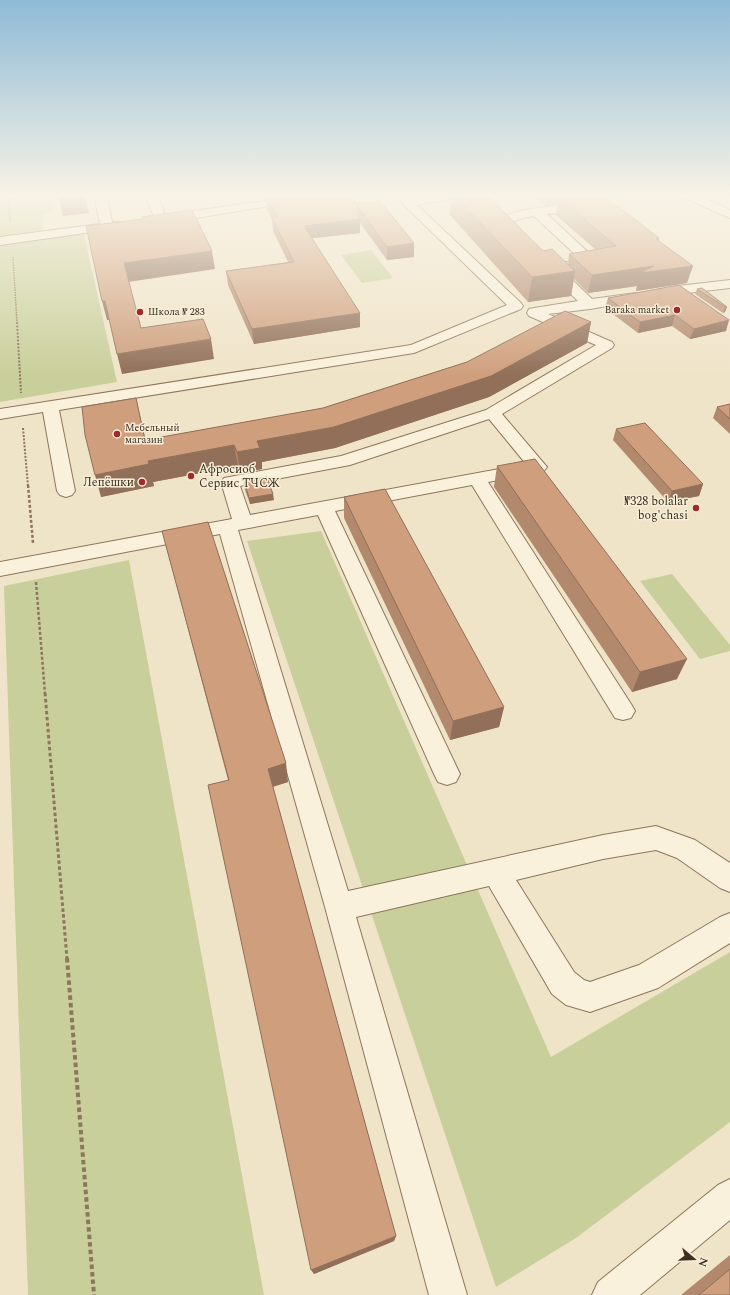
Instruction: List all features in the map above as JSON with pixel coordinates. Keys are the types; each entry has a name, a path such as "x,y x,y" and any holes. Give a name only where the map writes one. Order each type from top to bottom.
{"lane":[{"path":"448,1295 339,907 235,524 230,482 344,462 492,413 607,345 534,312 516,306 463,254"},
{"path":"552,268 580,263 585,260 586,257 583,254"},
{"path":"542,258 590,305"},
{"path":"664,292 730,284"},
{"path":"678,290 698,303"},
{"path":"534,312 590,305 649,295"},
{"path":"0,414 414,349 516,306"},
{"path":"50,405 66,491"},
{"path":"0,569 538,467 492,413"},
{"path":"477,478 623,711"},
{"path":"324,507 447,774"},
{"path":"339,907 602,847 656,838 686,849 730,879"},
{"path":"495,872 563,983 577,994 590,997 647,977 730,927"},
{"path":"612,1295 730,1197"}],"path":[{"path":"7,254 22,410 94,1295"}],"green space":[{"path":"0,254 89,254 117,382 0,402"},
{"path":"374,254 393,278 362,283 341,255"},
{"path":"321,531 551,1057 730,952 730,1122 576,1238 496,1287 247,541"},
{"path":"129,560 264,1295 28,1295 4,586"},
{"path":"672,574 730,645 730,651 700,659 640,581"}],"building":[{"path":"92,254 187,254 124,263 141,328 203,319 211,339 117,354 105,301 102,301"},
{"path":"290,254 322,254 360,313 252,329 226,271 294,262"},
{"path":"511,254 558,254 575,271 532,277"},
{"path":"569,254 677,254 693,266 640,273 654,266 592,275"},
{"path":"679,285 729,320 694,329 675,315 640,322 608,298"},
{"path":"702,288 727,307 697,289"},
{"path":"565,311 591,322 491,376 334,427 257,441 260,448 237,452 234,445 148,461 149,464 95,475 85,435 82,407 136,398 145,440 323,408 467,362"},
{"path":"730,404 730,419 717,407"},
{"path":"645,423 703,484 672,491 616,429"},
{"path":"535,459 687,659 640,672 497,466"},
{"path":"267,477 273,494 249,498 244,481"},
{"path":"385,489 504,707 453,721 344,497"},
{"path":"208,522 286,763 268,769 396,1236 311,1270 208,785 229,780 162,531"},
{"path":"730,1269 730,1295 699,1295"}],"place":[{"name":"Baraka market","path":"677,310"},
{"name":"Школа № 283","path":"140,312"},
{"name":"Мебельный магазин","path":"117,434"},
{"name":"Афросиоб Сервис ТЧСЖ","path":"191,476"},
{"name":"Лепёшки","path":"142,482"},
{"name":"№328 bolalar bog'chasi","path":"696,508"}]}
